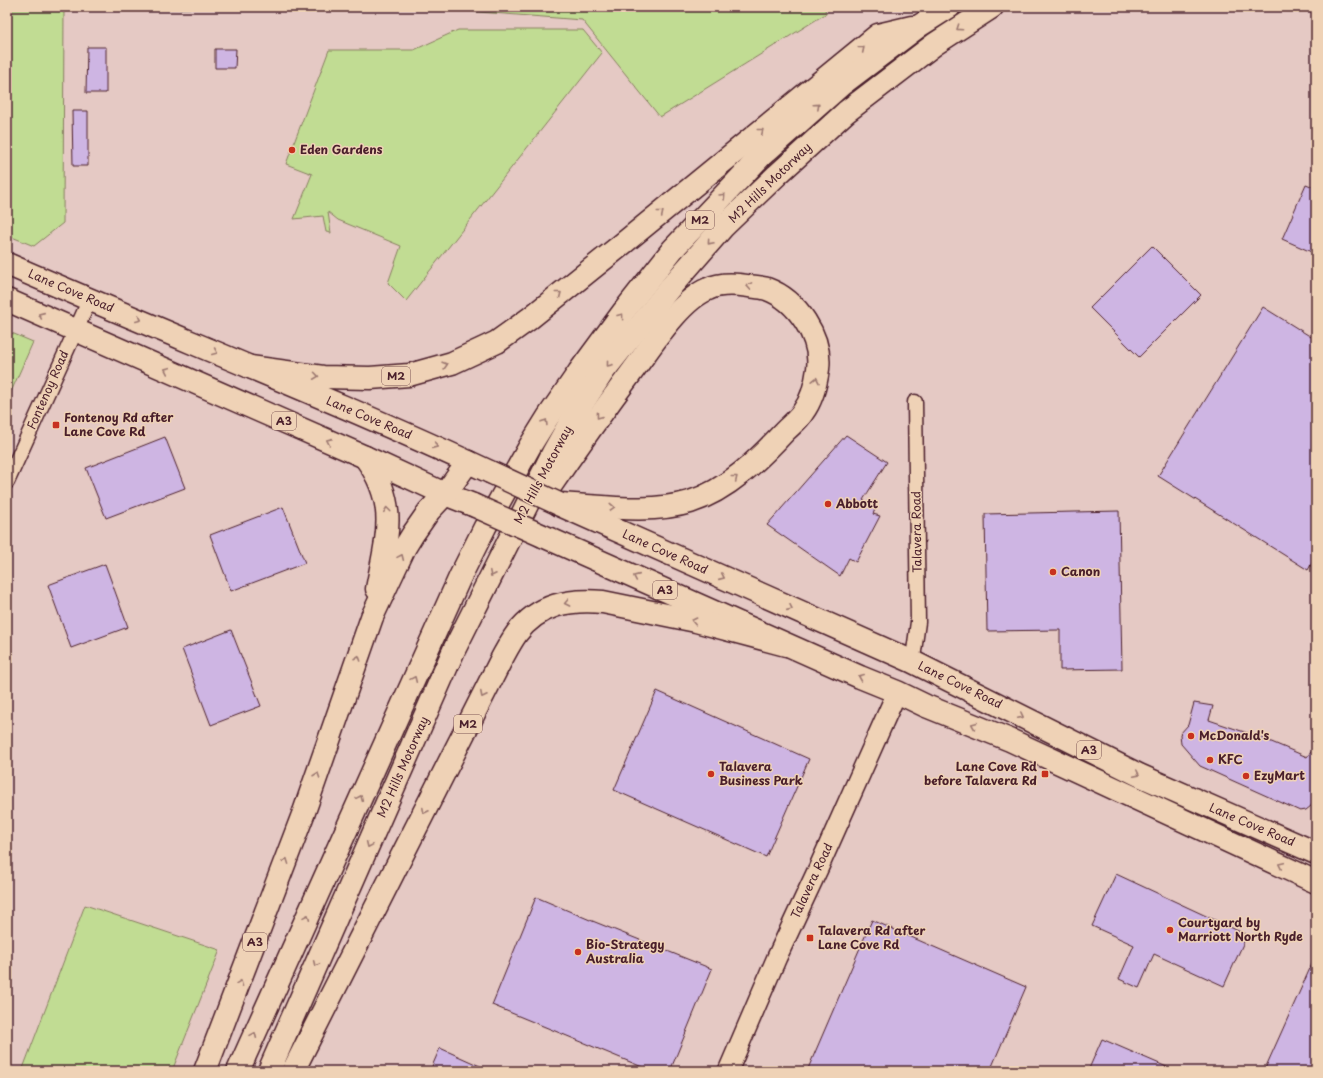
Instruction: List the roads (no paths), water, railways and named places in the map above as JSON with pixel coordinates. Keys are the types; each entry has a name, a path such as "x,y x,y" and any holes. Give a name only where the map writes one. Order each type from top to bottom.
{"highway":[{"name":"M2 Hills Motorway","path":"238,1071 460,577 489,520 530,446 548,417 619,317 678,244 762,155 841,85 919,26 949,7"},
{"name":"M2 Hills Motorway","path":"269,1071 454,650 552,454 571,421 603,372 668,290 723,227 776,175 846,112 936,44 992,7"},
{"name":"M2","path":"250,367 323,376 370,378 409,376 452,363 496,342 529,318 620,246 878,35 919,26"},
{"name":"Lane Cove Road","path":"7,264 438,448 559,504 911,661 1139,775 1316,853"},
{"name":"M2","path":"516,526 539,504 567,460 669,323 691,299 708,288 734,283 771,291 793,306 800,314 812,335 816,346 818,368 813,393 803,412 770,447 732,480 706,495 690,502 656,508 559,504"},
{"name":"Lane Cove Road","path":"7,300 365,457 786,645 897,692 926,706 1010,740 1316,882"},
{"name":"A3","path":"365,457 380,481 388,512 388,533 372,617"},
{"name":"A3","path":"205,1071 304,812 372,617 412,534 429,511 445,494 468,462"},
{"name":"M2","path":"293,1071 501,660 516,634 528,620 543,610 560,604 576,601 598,602 696,621 786,645"},
{"path":"897,692 911,661"}],"main road":[{"name":"Talavera Road","path":"728,1071 777,957 897,692"}],"street":[{"name":"Fontenoy Road","path":"7,482 90,299"},
{"name":"Talavera Road","path":"911,661 918,622 914,402"}],"place":[{"name":"Eden Gardens","path":"292,150"},
{"name":"Fontenoy Rd after Lane Cove Rd","path":"56,425"},
{"name":"Abbott","path":"828,504"},
{"name":"Canon","path":"1053,572"},
{"name":"McDonald's","path":"1191,736"},
{"name":"KFC","path":"1210,760"},
{"name":"Talavera Business Park","path":"711,774"},
{"name":"Lane Cove Rd before Talavera Rd","path":"1045,774"},
{"name":"EzyMart","path":"1246,776"},
{"name":"Courtyard by Marriott North Ryde","path":"1170,930"},
{"name":"Talavera Rd after Lane Cove Rd","path":"810,938"},
{"name":"Bio-Strategy Australia","path":"578,952"}]}
